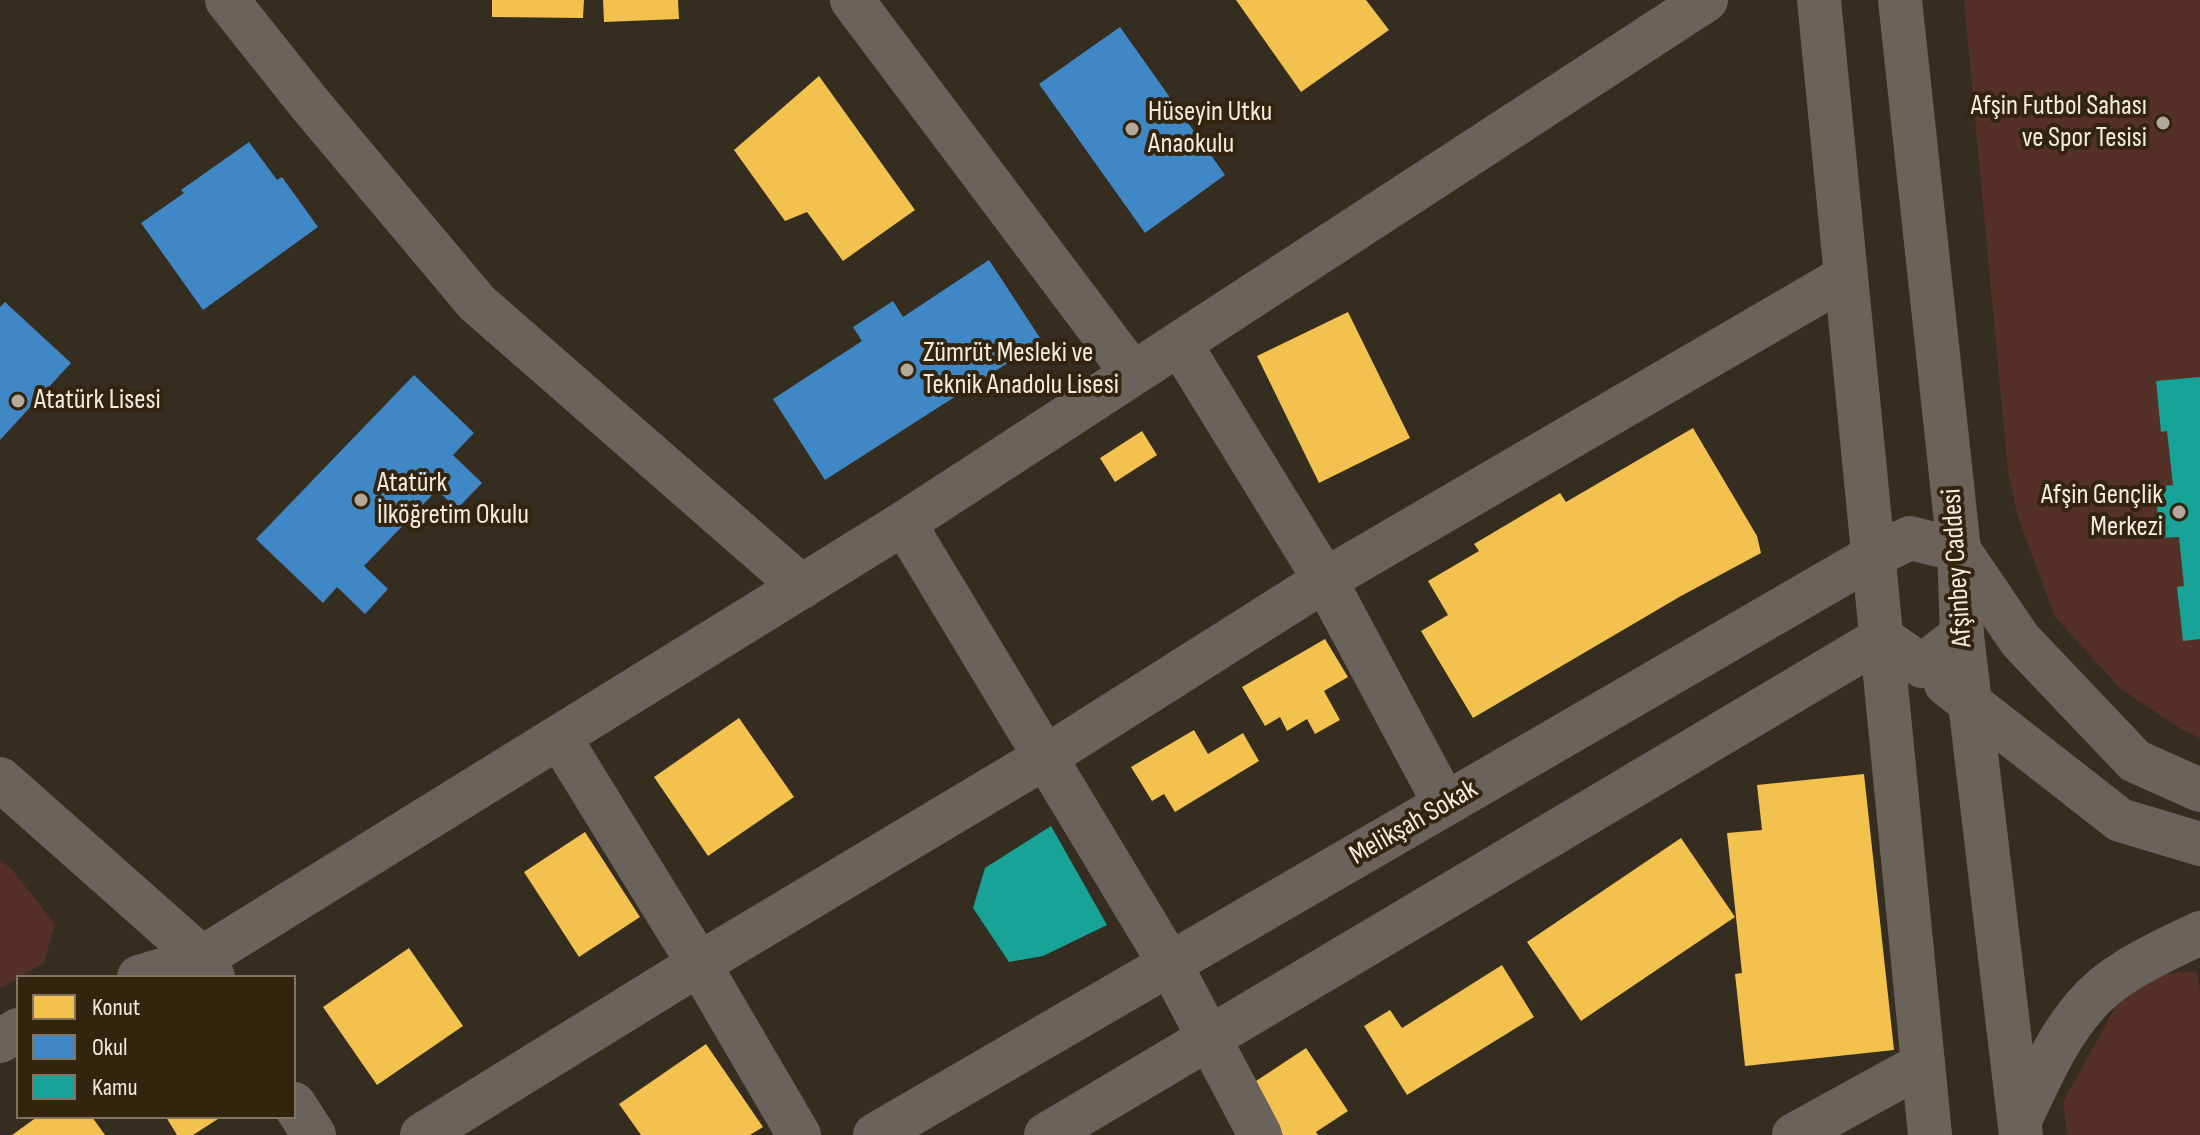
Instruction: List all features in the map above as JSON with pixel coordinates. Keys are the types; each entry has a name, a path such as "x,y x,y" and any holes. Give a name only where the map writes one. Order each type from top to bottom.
{"main road":[{"path":"1819,0 1930,1135"},
{"name":"Afşinbey Caddesi","path":"1900,0 1959,550 1962,635 2021,1128"}],"street":[{"path":"227,0 477,303 802,587"},
{"path":"852,0 1133,374"},
{"path":"154,975 208,968 559,737 904,523 1706,0"},
{"path":"422,1135 699,964 1047,756 1325,580 1845,277"},
{"path":"1180,344 1325,580 1445,804"},
{"path":"904,523 1170,964 1260,1135"},
{"name":"Melikşah Sokak","path":"875,1135 1873,556 1910,538 1959,550"},
{"path":"1959,550 2020,640 2135,761 2200,790"},
{"path":"1922,666 1962,635"},
{"path":"1046,1135 1882,638 1971,703 2120,820 2200,844"},
{"path":"559,737 699,964 799,1135"},
{"path":"0,779 208,968"},
{"path":"2021,1128 2058,1044 2086,1004 2124,973 2200,933"},
{"path":"1794,1135 1923,1064"},
{"path":"296,1107 314,1135"}],"shaded area":[{"path":"1964,0 2200,0 2200,738 2121,689 2055,617 2018,517 2008,472"},
{"path":"0,859 55,924 44,963 24,975 16,975 16,980 0,989"},
{"path":"2197,971 2200,990 2200,1135 2067,1135 2063,1102 2132,977"}],"building: Konut":[{"path":"492,0 584,0 583,18 492,17"},
{"path":"603,0 678,0 679,19 604,22"},
{"path":"1236,0 1366,0 1389,30 1301,92"},
{"path":"819,76 915,210 843,261 807,212 785,221 734,150"},
{"path":"1348,312 1410,438 1319,483 1257,356"},
{"path":"1693,428 1757,536 1761,553 1681,596 1473,718 1421,631 1448,615 1428,581 1479,551 1474,544 1560,493 1566,502"},
{"path":"1142,431 1157,455 1115,482 1100,458"},
{"path":"1325,639 1348,677 1324,691 1340,720 1315,734 1307,719 1287,731 1280,717 1265,726 1242,687"},
{"path":"739,718 794,797 708,856 654,777"},
{"path":"1194,730 1208,754 1243,733 1259,761 1175,812 1164,794 1152,801 1131,767"},
{"path":"1864,774 1894,1050 1745,1066 1735,974 1742,973 1727,833 1762,830 1757,785"},
{"path":"585,832 640,917 579,957 524,872"},
{"path":"1681,838 1735,917 1581,1021 1527,942"},
{"path":"409,948 463,1026 377,1085 323,1007"},
{"path":"1502,965 1534,1017 1407,1095 1364,1026 1390,1010 1402,1028"},
{"path":"706,1044 763,1127 750,1135 641,1135 619,1104"},
{"path":"1306,1048 1348,1111 1316,1132 1318,1135 1283,1135 1250,1085"},
{"path":"34,1119 93,1119 105,1135 12,1135"},
{"path":"167,1119 218,1119 193,1135 177,1135"}],"building: Okul":[{"name":"Hüseyin Utku Anaokulu","path":"1120,27 1225,175 1145,233 1039,84"},
{"path":"249,142 277,180 282,177 318,227 203,310 141,223"},
{"name":"Zümrüt Mesleki ve Teknik Anadolu Lisesi","path":"989,260 1042,341 825,480 773,399 862,341 853,327 893,301 903,317"},
{"name":"Atatürk Lisesi","path":"5,302 71,363 0,440 0,307"},
{"name":"Atatürk İlköğretim Okulu","path":"414,375 474,433 453,455 482,483 457,509 437,490 364,566 388,589 365,614 337,587 323,603 256,539"}],"building: Kamu":[{"name":"Afşin Gençlik Merkezi","path":"2200,377 2200,639 2183,641 2177,587 2184,586 2179,537 2160,538 2155,487 2173,485 2167,431 2161,432 2156,381"},
{"path":"1051,826 1107,925 1043,956 1009,962 973,908 985,868"}],"place":[{"name":"Afşin Futbol Sahası ve Spor Tesisi","path":"2163,123"},
{"name":"Hüseyin Utku Anaokulu","path":"1132,129"},
{"name":"Zümrüt Mesleki ve Teknik Anadolu Lisesi","path":"907,370"},
{"name":"Atatürk Lisesi","path":"18,401"},
{"name":"Atatürk İlköğretim Okulu","path":"361,500"},
{"name":"Afşin Gençlik Merkezi","path":"2179,512"}]}
